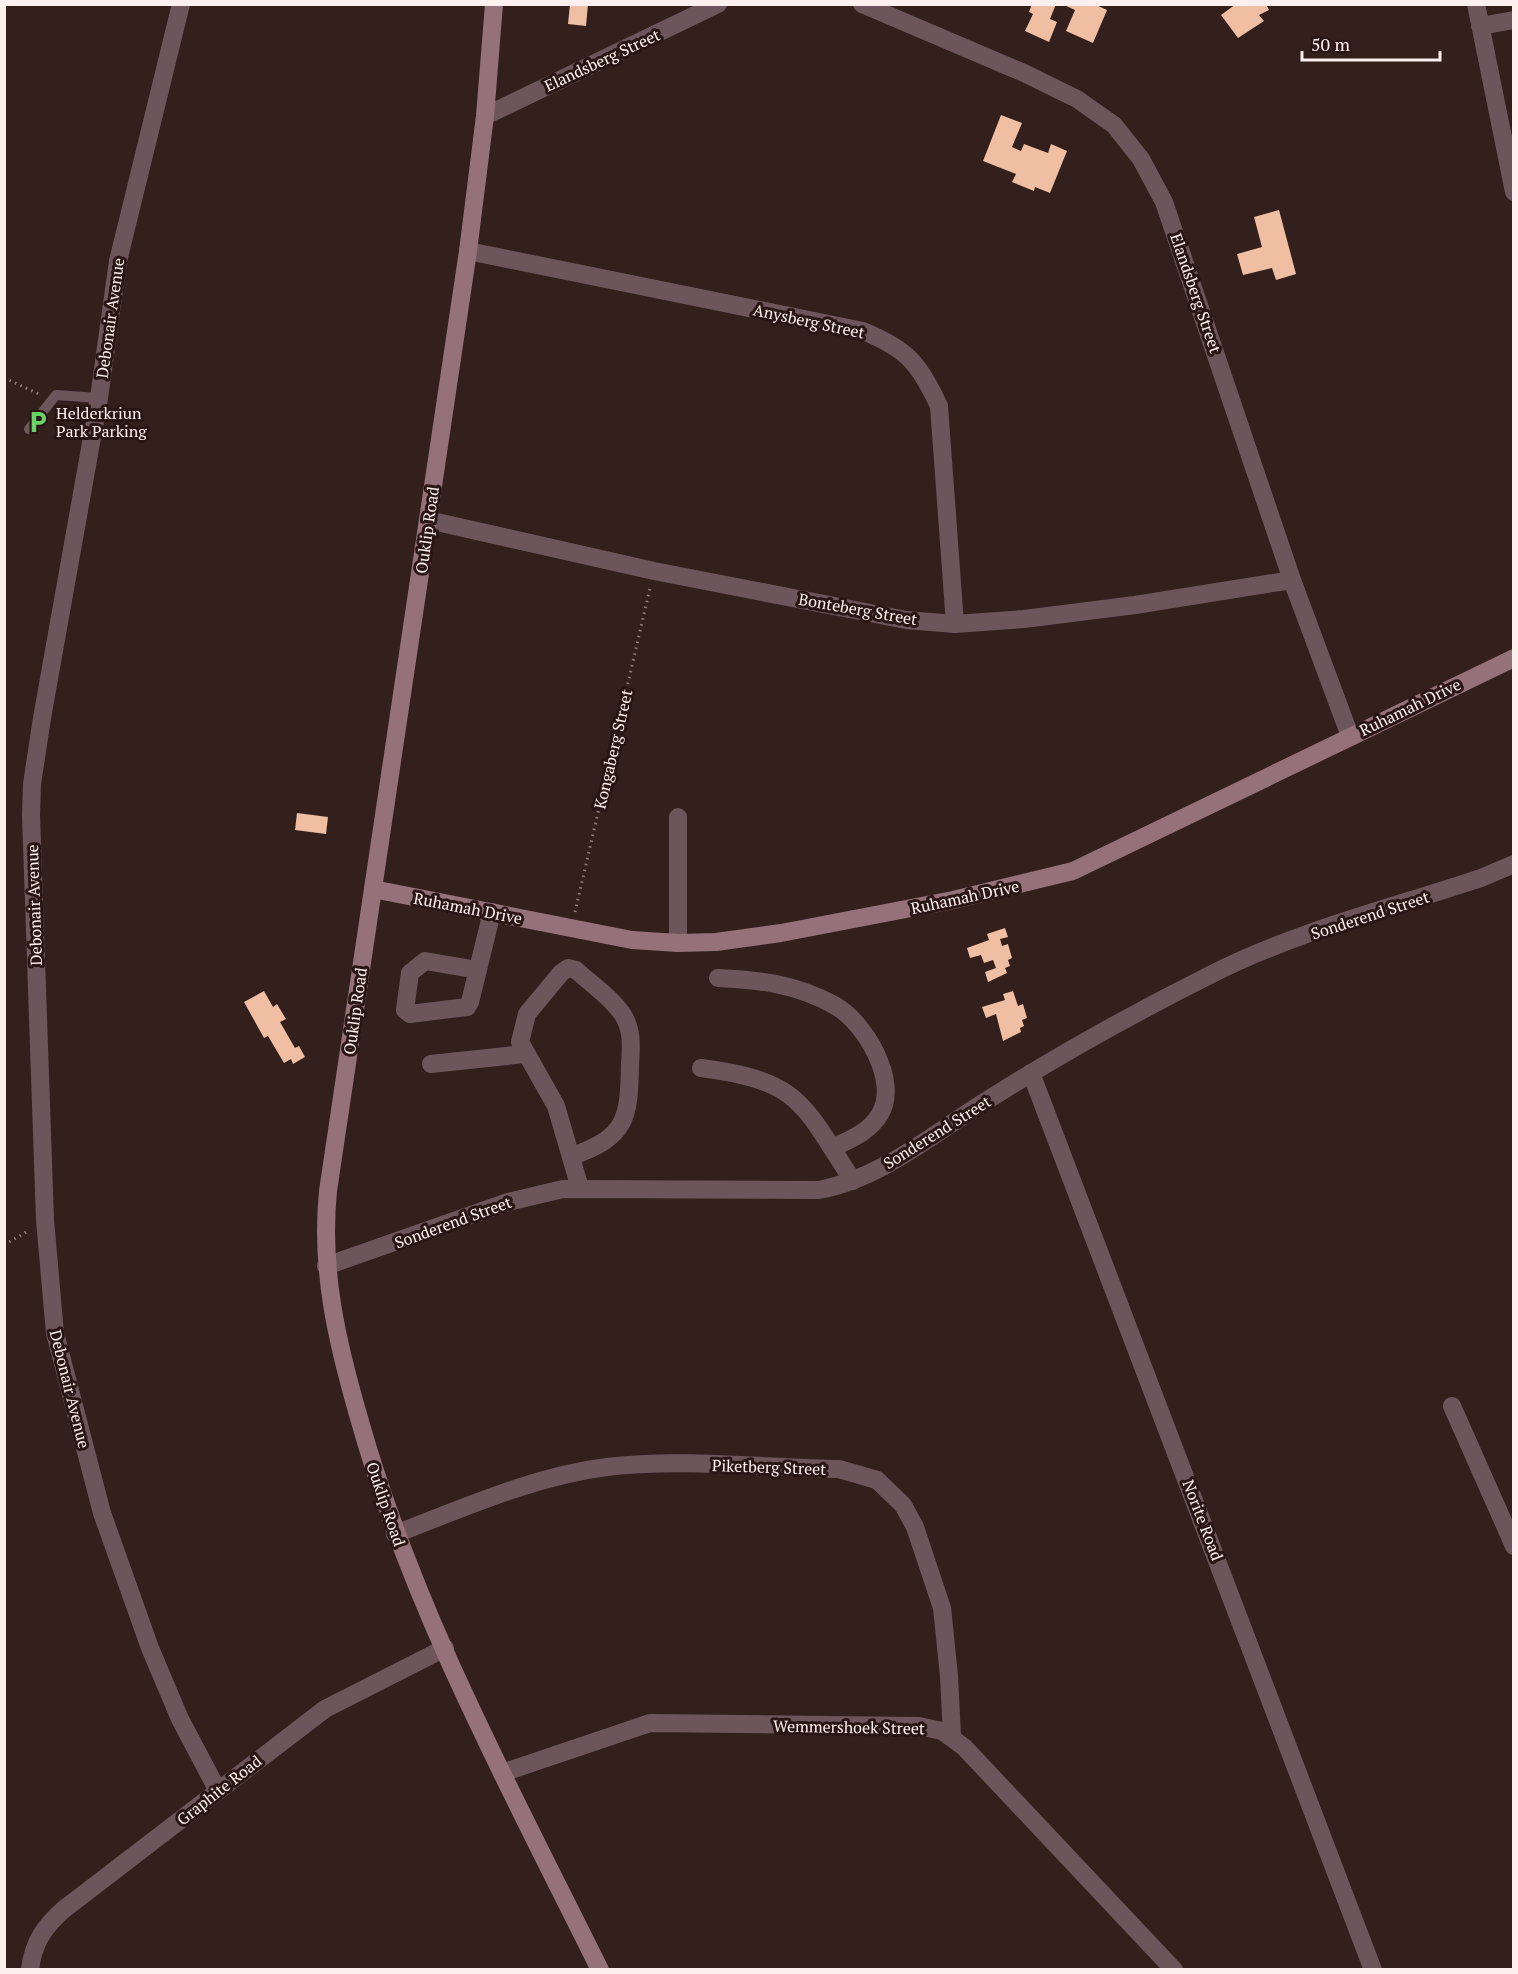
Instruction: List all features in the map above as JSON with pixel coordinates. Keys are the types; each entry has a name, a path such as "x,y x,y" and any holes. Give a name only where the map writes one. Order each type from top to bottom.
{"street":[{"name":"Debonair Avenue","path":"181,4 118,261 99,398 32,784 31,815 45,1220 55,1333 102,1513 161,1675 218,1791"},
{"name":"Ouklip Road","path":"494,4 485,116 468,251 328,1191 326,1266 332,1313 342,1360 379,1490 395,1534 502,1773 600,1970"},
{"name":"Elandsberg Street","path":"485,116 718,4"},
{"name":"Elandsberg Street","path":"862,4 1024,73 1077,99 1114,125 1141,159 1164,202 1292,580 1350,736"},
{"path":"1476,4 1514,192"},
{"path":"1480,26 1514,20"},
{"name":"Anysberg Street","path":"468,251 863,331 898,348 924,373 939,406 955,624"},
{"name":"Bonteberg Street","path":"429,520 654,571 906,620 955,624 1024,619 1135,605 1292,580"},
{"name":"Ruhamah Drive","path":"373,889 632,940 678,943 716,942 781,933 963,898 1073,871 1514,658"},
{"path":"678,817 678,943"},
{"name":"Sonderend Street","path":"326,1266 537,1193 580,1188 819,1190 853,1181 885,1165 1031,1073 1213,973 1271,947 1481,878 1514,864"},
{"path":"478,970 492,912"},
{"path":"572,1156 602,1143 628,1113 631,1038 627,1022 619,1010 576,970 568,968 561,973 527,1014 520,1042 556,1106 580,1188"},
{"path":"718,978 763,980 801,990 835,1005 848,1015 870,1041 884,1078 885,1103 873,1124 832,1148"},
{"path":"431,1064 525,1054"},
{"path":"701,1068 769,1082 779,1087 812,1114 853,1181"},
{"name":"Norite Road","path":"1031,1073 1372,1970"},
{"path":"1452,1406 1514,1546"},
{"name":"Piketberg Street","path":"395,1534 542,1481 607,1467 645,1464 839,1469 870,1477 890,1490 903,1505 915,1527 938,1593 946,1637 951,1736"},
{"name":"Graphite Road","path":"30,1970 36,1943 51,1921 218,1791 325,1709 445,1648"},
{"name":"Wemmershoek Street","path":"502,1773 650,1724 919,1726 942,1731 951,1736 1174,1970"}],"lane":[{"path":"29,429 56,395 99,398"}],"path":[{"path":"4,378 39,394 56,395"},
{"name":"Kongaberg Street","path":"571,928 654,571"},
{"path":"4,1245 45,1220"}],"building":[{"path":"570,4 588,4 586,26 568,24"},
{"path":"1032,4 1056,4 1050,19 1057,22 1049,42 1025,31 1033,14 1029,12"},
{"path":"1062,4 1094,4 1107,10 1093,43 1066,31 1075,10"},
{"path":"1236,4 1266,4 1269,10 1259,15 1264,21 1238,38 1221,15"},
{"path":"1001,115 1022,123 1012,147 1021,151 1024,144 1048,153 1051,144 1067,151 1050,193 1035,187 1034,191 1012,182 1016,174 983,161"},
{"path":"1279,210 1296,274 1276,280 1272,268 1243,275 1237,254 1262,247 1254,217"},
{"path":"297,813 328,817 326,834 295,830"},
{"path":"1005,928 1008,937 1000,939 1002,946 1008,944 1012,958 1008,960 1010,966 1005,968 1007,973 988,982 985,972 996,968 993,960 984,963 981,955 970,958 967,948 989,940 987,934"},
{"path":"264,991 273,1007 277,1004 286,1019 280,1022 295,1048 299,1046 305,1057 293,1064 291,1059 284,1063 268,1036 264,1038 244,1002"},
{"path":"1013,991 1018,1006 1023,1004 1027,1018 1022,1020 1024,1026 1020,1028 1021,1032 1003,1041 996,1014 986,1018 982,1007 1005,1000 1003,994"}],"place":[{"name":"Helderkriun Park Parking","path":"38,422"}]}
